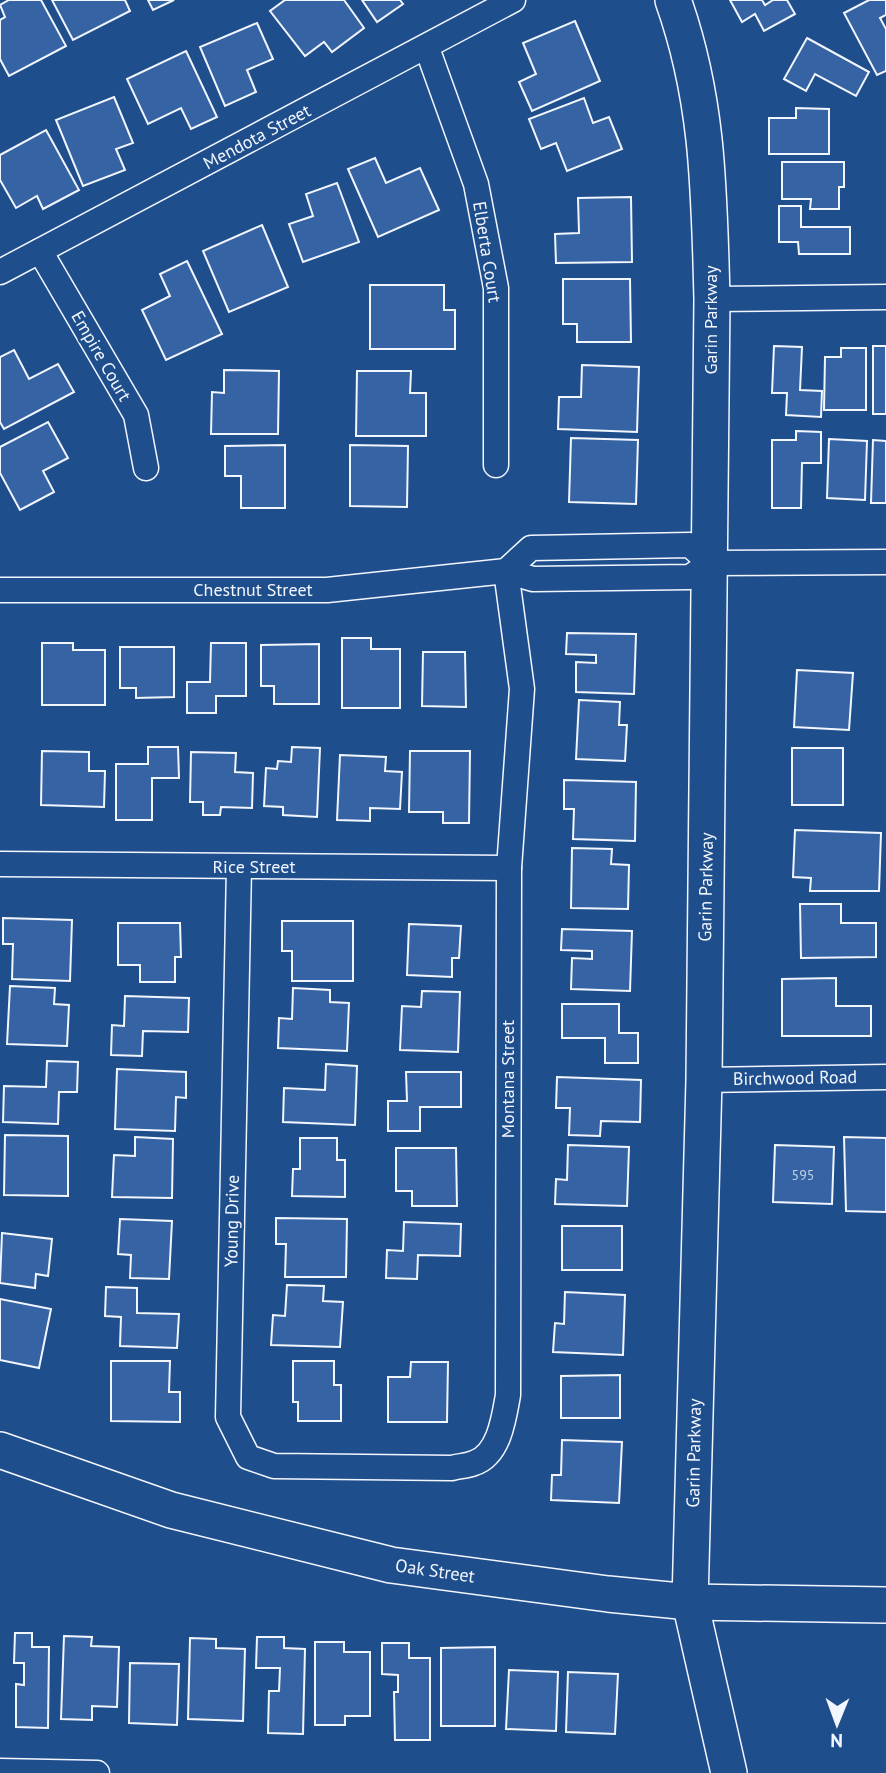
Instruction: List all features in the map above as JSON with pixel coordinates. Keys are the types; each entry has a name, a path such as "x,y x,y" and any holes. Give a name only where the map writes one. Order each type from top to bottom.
{"street":[{"name":"Mendota Street","path":"0,272 427,48 513,0"},
{"name":"Garin Parkway","path":"673,0 684,32 702,116 709,172 712,299 704,1080 690,1602 729,1773"},
{"name":"Elberta Court","path":"427,48 476,184 496,288 496,465"},
{"name":"Empire Court","path":"40,251 136,415 146,468"},
{"path":"712,299 886,297"},
{"name":"Chestnut Street","path":"0,590 327,590 506,571 533,579 690,577 710,563 886,562"},
{"name":"Montana Street","path":"360,1466 452,1468 477,1463 490,1451 502,1425 508,1395 509,868 522,689 506,571"},
{"name":"Rice Street","path":"0,864 509,868"},
{"name":"Young Drive","path":"239,867 228,1417 248,1457 274,1466 360,1466"},
{"name":"Birchwood Road","path":"704,1080 886,1077"},
{"name":"Oak Street","path":"0,1450 171,1510 391,1565 608,1594 690,1602 886,1605"},
{"path":"0,1771 97,1773"}],"building":[{"path":"9,0 41,0 66,46 9,76 0,59 0,20 5,17 0,5"},
{"path":"52,0 125,0 130,11 73,40"},
{"path":"148,0 174,0 153,10"},
{"path":"285,0 344,0 364,28 332,52 324,42 305,56 270,11"},
{"path":"362,0 400,0 403,4 377,22"},
{"path":"730,0 762,0 765,5 773,0 787,0 795,14 764,31 755,14 742,22"},
{"path":"869,0 886,0 886,15 880,18 886,29 886,71 877,75 844,13"},
{"path":"575,21 600,81 532,111 519,82 536,74 523,43"},
{"path":"257,23 273,59 247,70 256,92 225,106 200,47"},
{"path":"807,38 869,72 856,96 815,74 806,91 784,79"},
{"path":"186,51 217,117 191,129 181,108 148,124 127,79"},
{"path":"114,97 133,143 116,149 125,170 83,186 56,120"},
{"path":"584,98 593,123 609,117 622,149 567,171 556,143 541,149 529,119"},
{"path":"796,108 829,109 829,154 769,154 769,118 796,118"},
{"path":"46,130 79,190 43,209 37,196 16,208 0,180 0,155"},
{"path":"375,158 386,183 420,168 439,210 378,237 348,169"},
{"path":"782,162 844,162 844,187 839,187 839,209 810,209 811,199 782,199"},
{"path":"337,183 359,242 303,262 289,224 313,216 306,194"},
{"path":"631,197 632,262 556,263 555,234 579,233 578,198"},
{"path":"779,206 801,206 801,227 850,227 850,254 799,254 798,242 779,242"},
{"path":"262,225 288,287 229,312 203,251"},
{"path":"187,261 222,334 166,360 142,310 170,296 160,274"},
{"path":"563,279 630,279 631,342 577,342 577,324 563,324"},
{"path":"370,285 444,285 444,310 455,310 455,349 370,349"},
{"path":"774,346 802,347 800,390 822,391 821,417 786,415 787,393 772,393"},
{"path":"873,346 886,346 886,414 873,414"},
{"path":"841,348 866,348 866,410 824,410 825,357 841,357"},
{"path":"14,350 29,379 58,364 74,392 4,429 0,422 0,357"},
{"path":"582,365 639,367 637,432 558,429 559,397 581,397"},
{"path":"224,370 279,371 278,434 211,434 212,392 224,393"},
{"path":"357,371 411,371 410,393 426,393 426,436 356,436"},
{"path":"48,422 68,458 43,471 54,492 20,510 0,473 0,447"},
{"path":"796,431 821,432 821,463 802,463 801,508 772,508 772,440 796,440"},
{"path":"571,438 638,440 636,504 569,502"},
{"path":"829,439 867,441 865,500 827,498"},
{"path":"873,440 886,441 886,503 871,503"},
{"path":"285,445 285,508 241,508 241,476 225,476 225,446"},
{"path":"350,445 408,446 407,507 350,506"},
{"path":"567,633 636,634 634,694 576,692 576,662 596,663 596,655 566,654"},
{"path":"342,638 371,638 371,649 400,649 400,708 342,708"},
{"path":"42,643 73,643 73,650 105,650 105,705 42,705"},
{"path":"211,643 246,643 246,696 216,696 216,713 187,713 187,682 210,682"},
{"path":"319,644 319,704 274,704 274,686 261,686 261,645"},
{"path":"120,647 174,647 174,697 136,698 136,688 120,688"},
{"path":"423,652 465,652 466,707 422,706"},
{"path":"797,670 853,673 849,730 794,727"},
{"path":"579,700 620,702 619,725 627,725 625,761 576,759"},
{"path":"148,747 178,747 179,778 152,778 152,820 116,820 116,764 148,764"},
{"path":"292,747 320,748 317,817 283,815 283,807 264,806 266,768 277,769 278,761 291,762"},
{"path":"792,748 843,748 843,805 792,805"},
{"path":"42,751 89,752 89,771 105,771 104,807 41,805"},
{"path":"410,751 470,751 469,823 443,823 443,812 409,812"},
{"path":"191,752 236,753 235,772 253,773 252,808 221,807 220,815 203,815 203,802 190,802"},
{"path":"340,755 386,757 385,771 402,772 400,809 370,808 370,821 337,820"},
{"path":"564,780 636,782 635,841 573,839 574,809 564,809"},
{"path":"795,830 881,833 879,891 810,891 811,878 793,877"},
{"path":"572,848 612,849 611,864 629,865 628,909 571,908"},
{"path":"800,904 841,904 841,923 876,923 876,957 801,958"},
{"path":"3,918 72,920 70,981 12,979 13,944 3,944"},
{"path":"282,921 353,921 353,981 292,981 292,951 282,951"},
{"path":"118,923 180,923 181,957 175,957 175,982 140,982 140,965 118,965"},
{"path":"409,924 461,926 459,958 452,958 452,977 407,975"},
{"path":"562,929 632,931 630,991 571,989 572,958 592,959 592,951 561,950"},
{"path":"836,978 836,1006 871,1006 871,1036 782,1036 782,979"},
{"path":"10,986 55,988 54,1004 69,1005 67,1046 7,1044"},
{"path":"293,988 330,990 330,1002 349,1003 347,1051 278,1048 279,1018 292,1019"},
{"path":"422,991 460,992 458,1052 400,1050 402,1006 421,1007"},
{"path":"125,996 189,998 188,1032 143,1031 142,1056 111,1055 112,1025 124,1026"},
{"path":"562,1004 619,1004 619,1033 638,1033 638,1063 605,1063 605,1038 562,1038"},
{"path":"47,1061 78,1062 77,1092 59,1092 58,1124 3,1122 4,1086 46,1087"},
{"path":"326,1064 357,1066 355,1125 283,1122 284,1088 325,1090"},
{"path":"117,1069 186,1072 186,1098 176,1097 175,1131 115,1129"},
{"path":"406,1072 461,1072 461,1107 420,1107 420,1131 388,1131 388,1101 407,1101"},
{"path":"557,1077 641,1080 640,1122 601,1121 600,1136 569,1135 570,1108 556,1108"},
{"path":"5,1135 68,1136 68,1196 4,1195"},
{"path":"135,1137 173,1139 172,1198 112,1197 114,1155 135,1156"},
{"path":"844,1137 886,1138 886,1212 846,1211"},
{"path":"300,1138 337,1138 337,1160 345,1160 345,1197 292,1196 293,1169 300,1169"},
{"path":"568,1145 629,1147 627,1206 555,1204 556,1179 567,1180"},
{"path":"775,1145 834,1147 832,1204 773,1202"},
{"path":"396,1148 456,1148 457,1206 412,1206 412,1191 396,1191"},
{"path":"276,1218 347,1219 346,1277 285,1277 286,1244 276,1244"},
{"path":"120,1219 172,1221 169,1279 130,1278 131,1255 118,1254"},
{"path":"404,1222 461,1224 460,1256 418,1255 417,1279 386,1278 387,1250 403,1251"},
{"path":"562,1226 622,1226 622,1270 562,1270"},
{"path":"2,1233 52,1239 48,1276 36,1274 35,1288 0,1283"},
{"path":"287,1285 324,1286 323,1301 343,1302 340,1347 271,1345 273,1315 285,1316"},
{"path":"106,1287 137,1288 137,1313 179,1314 177,1348 120,1346 121,1317 105,1316"},
{"path":"565,1292 625,1295 623,1355 553,1352 555,1323 564,1324"},
{"path":"0,1299 51,1309 39,1368 0,1360"},
{"path":"111,1361 170,1361 169,1392 180,1392 180,1422 111,1421"},
{"path":"293,1361 334,1361 334,1385 341,1385 341,1421 298,1421 298,1402 293,1402"},
{"path":"411,1362 448,1362 447,1422 388,1422 388,1377 410,1377"},
{"path":"620,1375 620,1418 561,1418 561,1376"},
{"path":"562,1440 622,1442 619,1503 551,1500 552,1475 561,1475"},
{"path":"15,1633 32,1633 32,1647 49,1647 48,1728 16,1727 16,1684 24,1685 24,1663 14,1663"},
{"path":"64,1636 92,1637 91,1646 119,1647 117,1707 92,1706 92,1720 61,1719"},
{"path":"257,1637 284,1637 284,1648 305,1649 303,1734 268,1733 269,1691 279,1691 280,1668 256,1668"},
{"path":"190,1638 216,1639 216,1648 245,1649 243,1721 188,1719"},
{"path":"315,1642 344,1642 344,1652 370,1652 370,1716 345,1716 345,1725 315,1725"},
{"path":"382,1643 409,1643 409,1658 430,1658 430,1740 395,1740 394,1692 398,1692 398,1675 382,1674"},
{"path":"495,1647 495,1726 441,1726 441,1648"},
{"path":"130,1663 179,1664 177,1725 129,1723"},
{"path":"509,1670 558,1672 556,1731 506,1729"},
{"path":"568,1672 618,1674 615,1734 566,1732"}]}
